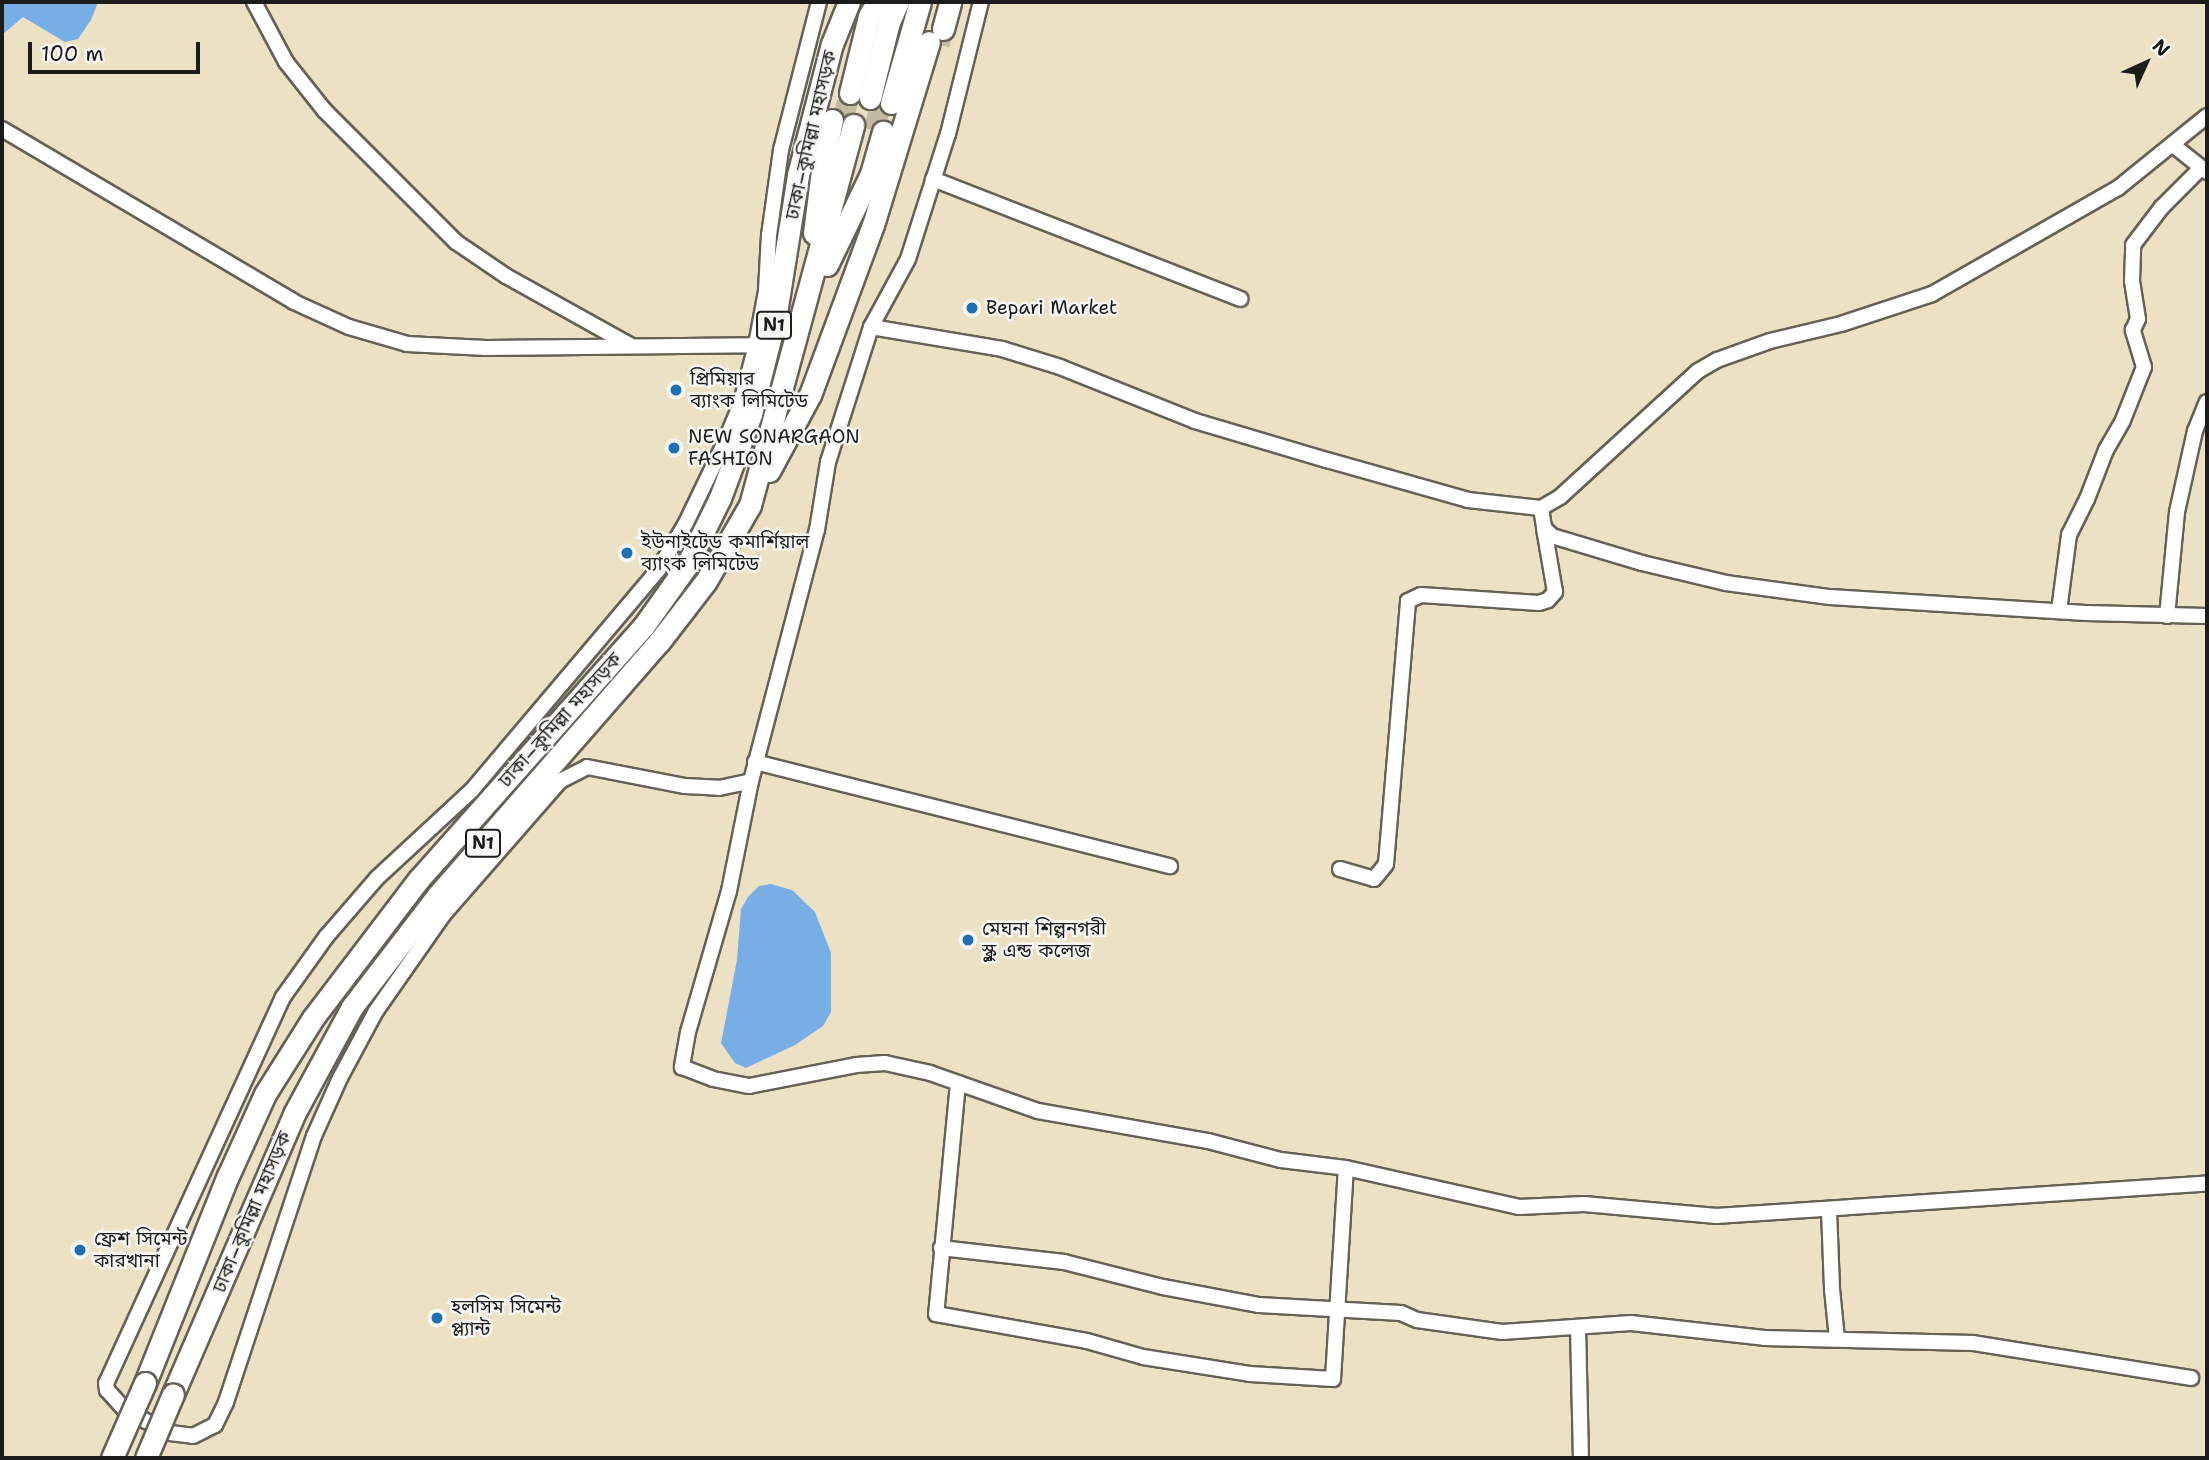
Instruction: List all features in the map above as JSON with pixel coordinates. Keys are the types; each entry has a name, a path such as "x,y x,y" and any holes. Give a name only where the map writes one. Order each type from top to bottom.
{"highway":[{"name":"ঢাকা–কুমিল্লা মহাসড়ক","path":"113,1458 228,1176 265,1094 313,1018 419,879 643,627 687,565 720,498 751,414 775,319 797,176 832,44 849,2"},
{"name":"ঢাকা–কুমিল্লা মহাসড়ক","path":"863,2 857,13 871,98"},
{"name":"ঢাকা–কুমিল্লা মহাসড়ক","path":"146,1458 294,1114 352,1007 439,895 660,642 706,581 810,395 873,225 869,16 877,2"},
{"name":"ঢাকা–কুমিল্লা মহাসড়ক","path":"871,98 879,19 887,2"},
{"name":"ঢাকা–কুমিল্লা মহাসড়ক","path":"871,98 889,22 898,2"},
{"name":"ঢাকা–কুমিল্লা মহাসড়ক","path":"871,98 911,2"},
{"name":"ঢাকা–কুমিল্লা মহাসড়ক","path":"871,98 920,2"},
{"name":"ঢাকা–কুমিল্লা মহাসড়ক","path":"928,2 931,34"},
{"name":"ঢাকা–কুমিল্লা মহাসড়ক","path":"931,34 940,2"},
{"name":"ঢাকা–কুমিল্লা মহাসড়ক","path":"871,98 931,34 950,2"},
{"name":"ঢাকা–কুমিল্লা মহাসড়ক","path":"750,505 806,308 858,126 871,174 806,308"}],"street":[{"path":"254,2 286,62 325,111 456,242 506,276 632,345"},
{"path":"751,781 719,788 685,786 587,767 559,781 444,914 376,1010 346,1067 293,1193 226,1402 215,1425 194,1436 170,1433 126,1411 114,1401 106,1382 283,998 326,937 377,878 471,792 658,570 686,523 740,406 756,345 766,291 769,235 781,150 819,2"},
{"path":"981,2 933,179 908,259 871,327 828,462 817,530 755,762 729,891 688,1032 682,1067 713,1079 749,1086 856,1065 885,1063 930,1073 1038,1111 1208,1141 1281,1160 1346,1168 1519,1207 1584,1204 1716,1216 2207,1183"},
{"path":"871,327 1002,349 1060,367 1195,421 1327,460 1468,500 1541,508 1560,498 1678,386 1698,371 1717,360 1770,341 1841,324 1932,294 2118,188 2207,116"},
{"path":"2,129 294,302 349,327 407,344 486,348 756,345"},
{"path":"2059,611 2069,535 2123,420 2144,367 2133,330 2138,319 2132,281 2133,245 2162,207 2204,170 2173,145"},
{"path":"933,179 1240,299"},
{"path":"2167,616 2177,512 2194,431 2207,402"},
{"path":"1340,869 1374,879 1386,864 1408,601 1421,595 1539,603 1548,600 1555,592 1541,508"},
{"path":"1544,528 1552,537 1574,544 1726,583 1830,597 2059,611 2207,616"},
{"path":"755,762 1170,866"},
{"path":"958,1083 936,1314 1087,1341 1143,1357 1250,1374 1334,1380 1346,1168"},
{"path":"1829,1210 1837,1339"},
{"path":"942,1248 1064,1262 1163,1287 1259,1305 1401,1313 1417,1320 1502,1332 1631,1323 1751,1337 1973,1343 2191,1378"},
{"path":"1577,1327 1581,1458"}],"water":[{"path":"2,2 98,2 91,20 78,39 65,42 23,17 2,35"},
{"path":"771,884 792,890 815,912 831,953 831,1012 823,1026 795,1045 746,1068 735,1063 721,1043 737,960 741,909 759,886"}],"tunnel":[{"path":"939,44 943,29"},
{"path":"842,122 850,93"},
{"path":"874,130 882,101"}],"place":[{"name":"Bepari Market","path":"972,308"},
{"name":"প্রিমিয়ার ব্যাংক লিমিটেড","path":"676,390"},
{"name":"NEW SONARGAON FASHION","path":"674,448"},
{"name":"ইউনাইটেড কমার্শিয়াল ব্যাংক লিমিটেড","path":"627,553"},
{"name":"মেঘনা শিল্পনগরী স্কুল এন্ড কলেজ","path":"968,940"},
{"name":"ফ্রেশ সিমেন্ট কারখানা","path":"80,1250"},
{"name":"হলসিম সিমেন্ট প্ল্যান্ট","path":"437,1318"}]}
